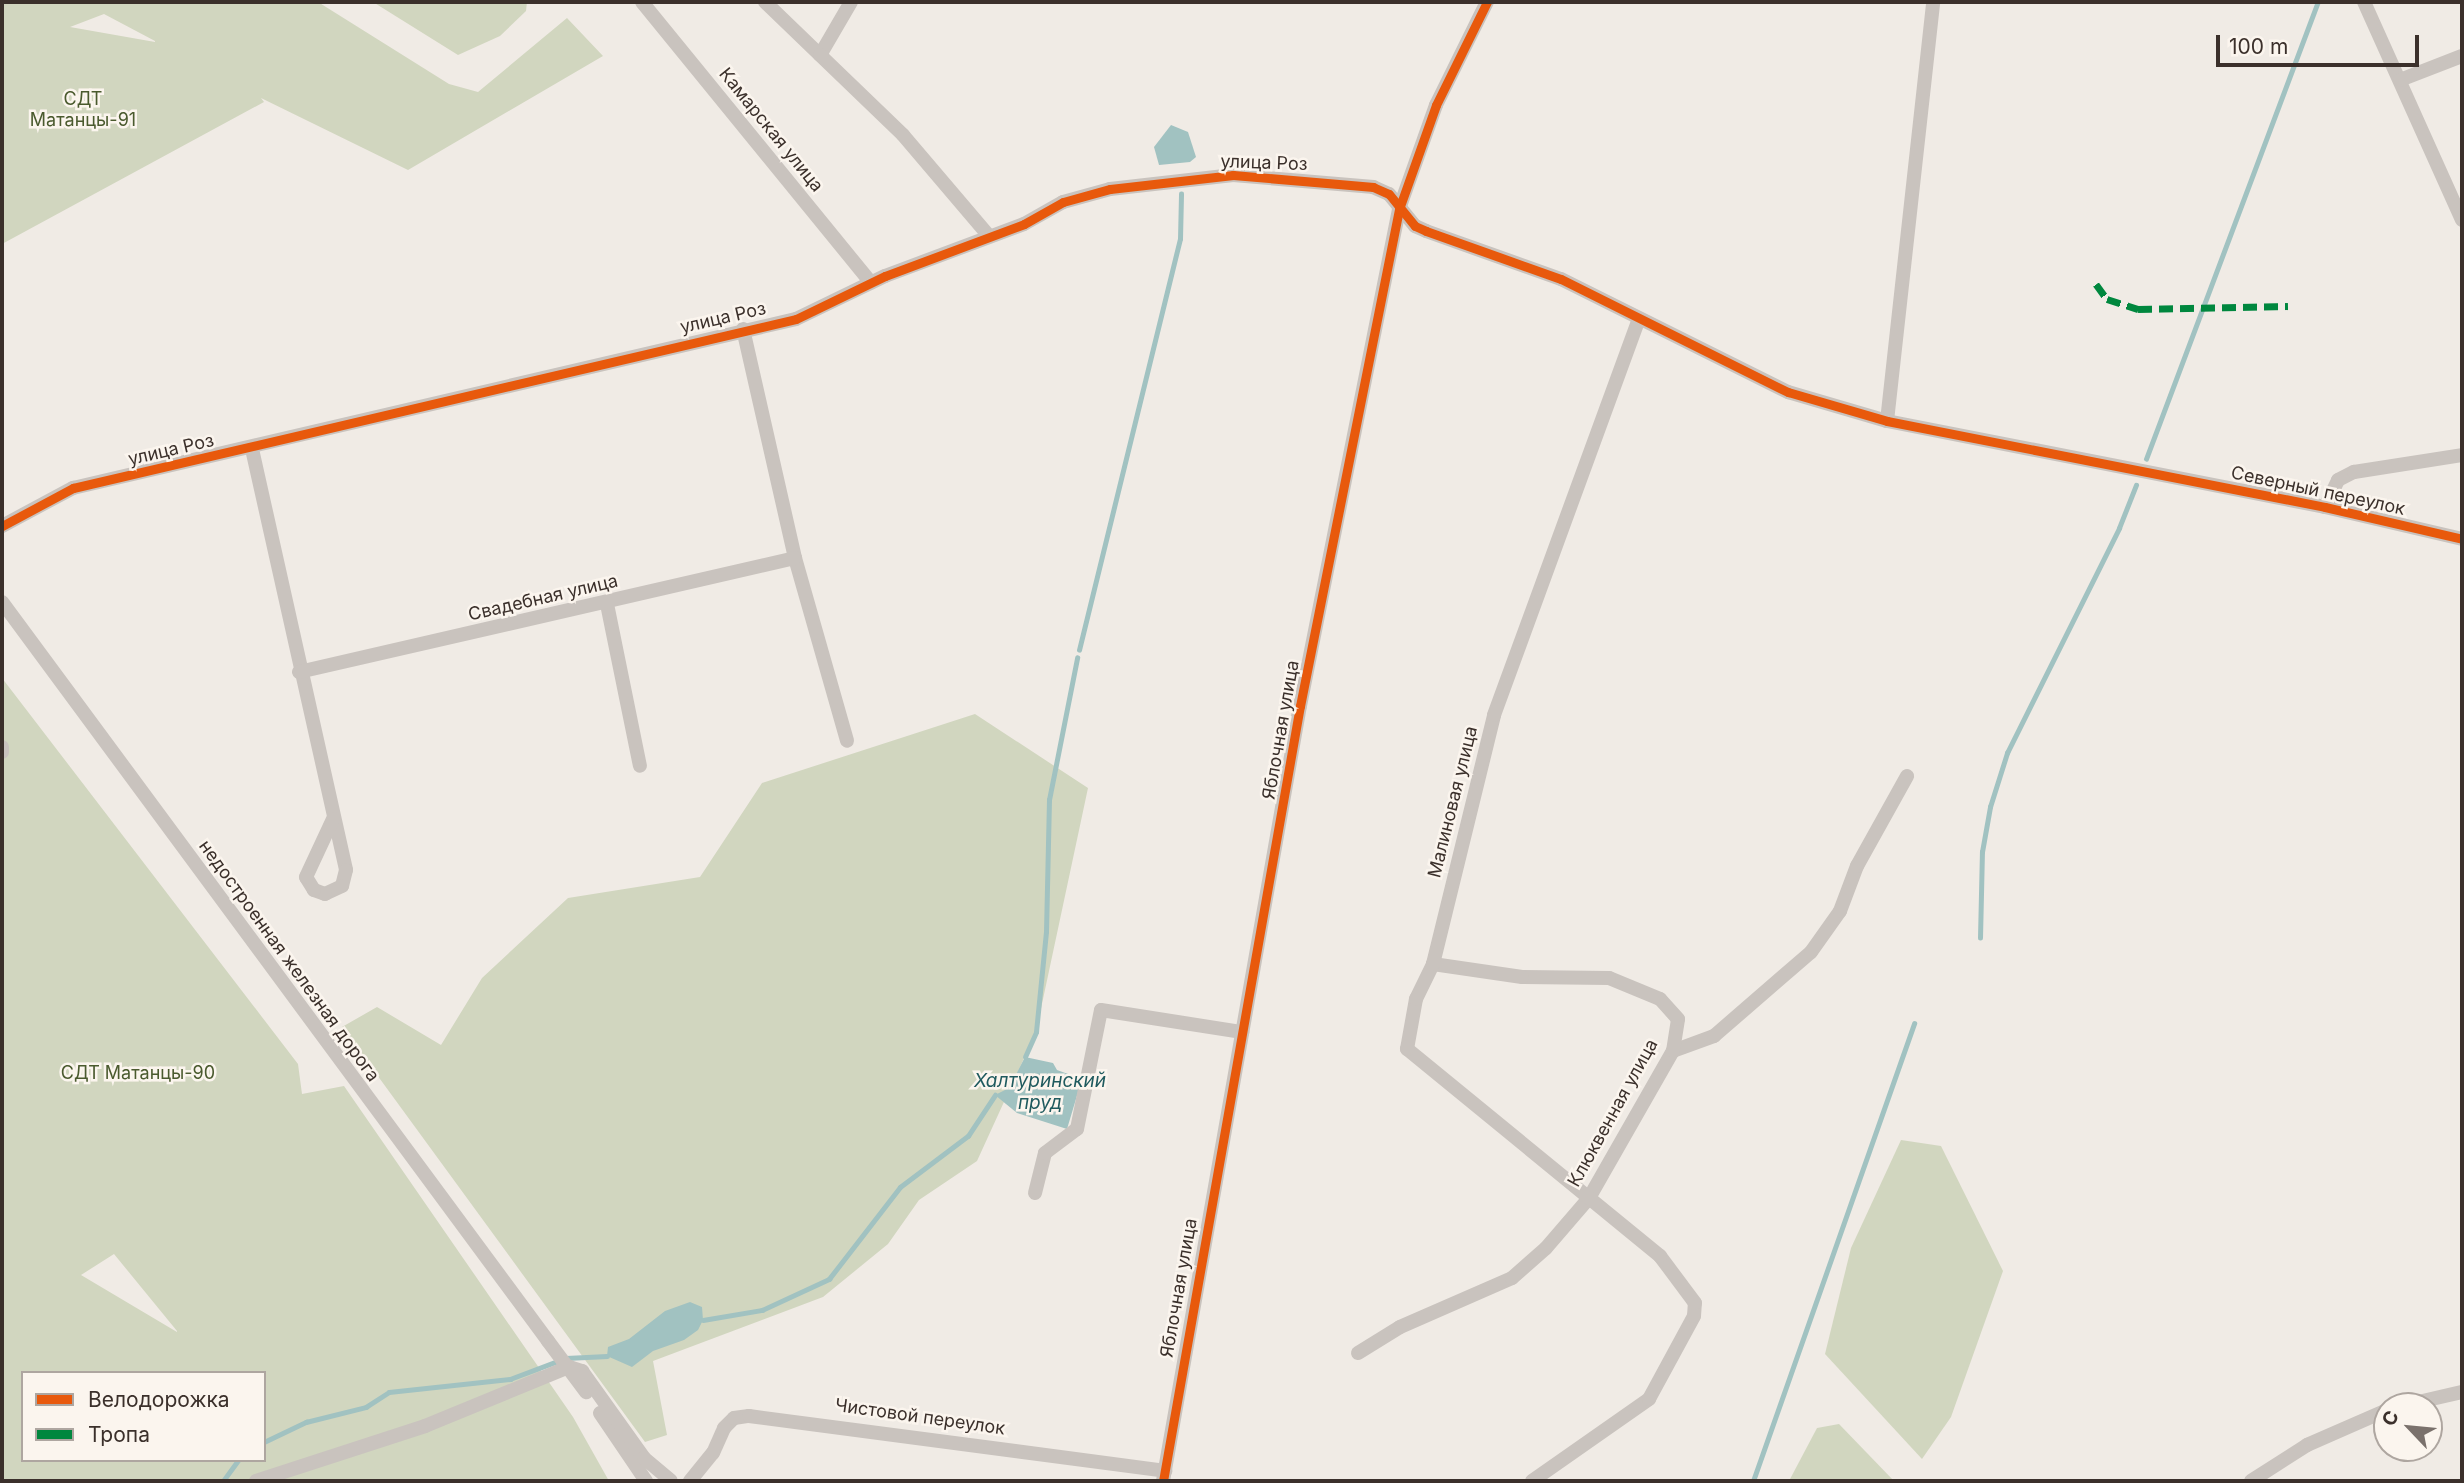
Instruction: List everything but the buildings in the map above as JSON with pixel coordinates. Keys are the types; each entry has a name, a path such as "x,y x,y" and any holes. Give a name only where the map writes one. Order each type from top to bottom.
{"street":[{"name":"Камарская улица","path":"642,2 870,283"},
{"path":"765,2 903,135 988,235"},
{"path":"820,55 851,2"},
{"name":"Яблочная улица","path":"1164,1476 1300,706 1399,209 1436,105 1487,2"},
{"path":"1887,421 1933,2"},
{"path":"2364,2 2462,220"},
{"path":"2400,80 2462,56"},
{"name":"улица Роз","path":"2,526 35,505 73,488 252,449 743,329 796,319 870,283 988,235 1024,224 1063,202 1110,189 1233,175 1373,187 1389,194 1399,209 1426,231 1561,279 1787,392 1887,421"},
{"name":"Малиновая улица","path":"1589,1198 1407,1049 1416,999 1433,964 1494,715 1639,319"},
{"path":"743,329 795,558 847,741"},
{"name":"Северный переулок","path":"1887,421 2325,506 2462,539"},
{"path":"252,449 346,879 338,891 325,894 314,890 306,877 333,820"},
{"path":"2325,506 2338,480 2354,472 2462,454"},
{"name":"Свадебная улица","path":"299,672 607,604 795,558"},
{"name":"недостроенная железная дорога","path":"2,602 586,1392 646,1481"},
{"path":"607,604 640,766"},
{"path":"1673,1051 1714,1035 1811,952 1840,911 1857,866 1907,776"},
{"name":"Клюквенная улица","path":"1359,1353 1400,1327 1512,1278 1546,1248 1589,1198 1673,1051 1678,1019 1660,999 1609,978 1522,977 1433,964"},
{"path":"1035,1193 1045,1153 1077,1129 1101,1010 1242,1032"},
{"path":"1532,1481 1649,1399 1694,1317 1695,1303 1679,1277 1589,1198"},
{"path":"256,1481 425,1426 569,1367 582,1371 644,1458 671,1481"},
{"name":"Чистовой переулок","path":"695,1477 724,1428 734,1418 749,1416 1164,1476"},
{"path":"2251,1481 2307,1445 2373,1416"}],"green space":[{"name":"СДТ Матанцы-91","path":"2,2 318,2 449,84 478,92 567,18 603,56 408,170 261,98 264,102 2,244","holes":["104,14 155,42 70,27"]},
{"path":"373,2 527,2 526,11 500,36 458,55"},
{"name":"СДТ Матанцы-90","path":"2,678 298,1064 302,1094 344,1086 573,1417 609,1481 2,1481","holes":["114,1254 177,1332 81,1275"]},
{"path":"975,714 1088,788 1036,1032 977,1161 919,1200 888,1244 823,1297 653,1361 667,1435 645,1442 342,1027 377,1007 441,1045 482,978 568,898 700,877 762,783"},
{"path":"1901,1140 1941,1146 2003,1271 1951,1417 1922,1459 1825,1354 1851,1248"},
{"path":"1839,1424 1894,1481 1789,1481 1817,1428"}],"water":[{"path":"1171,125 1188,132 1196,157 1190,162 1159,165 1154,147"},
{"name":"Халтуринский пруд","path":"1025,1057 1053,1063 1057,1070 1082,1079 1067,1129 1017,1113 995,1095 1009,1088"},
{"path":"690,1302 702,1307 703,1320 698,1330 684,1340 653,1351 632,1367 607,1356 608,1347 629,1339 665,1311"}],"waterway":[{"path":"2146,459 2318,2"},
{"path":"1079,650 1180,239 1181,194"},
{"path":"1980,938 1982,852 1990,807 2007,753 2119,528 2136,485"},
{"path":"1025,1057 1036,1032 1046,932 1049,800 1077,658"},
{"path":"1753,1481 1914,1023"},
{"path":"703,1320 762,1310 829,1279 900,1187 968,1136 995,1095"},
{"path":"566,1358 607,1356"},
{"path":"266,1441 306,1422 366,1407 389,1392 510,1379 558,1361"},
{"path":"223,1481 237,1462"}],"marked path":[{"path":"2096,284 2107,299 2138,309 2288,306"}],"cycle path":[{"path":"1163,1481 1300,706 1399,209 1436,105 1487,2"},
{"path":"2,526 73,488 796,319 885,276 1024,224 1063,202 1110,189 1233,175 1373,187 1389,194 1415,226 1561,279 1788,392 1887,421 2325,507 2462,539"}]}
